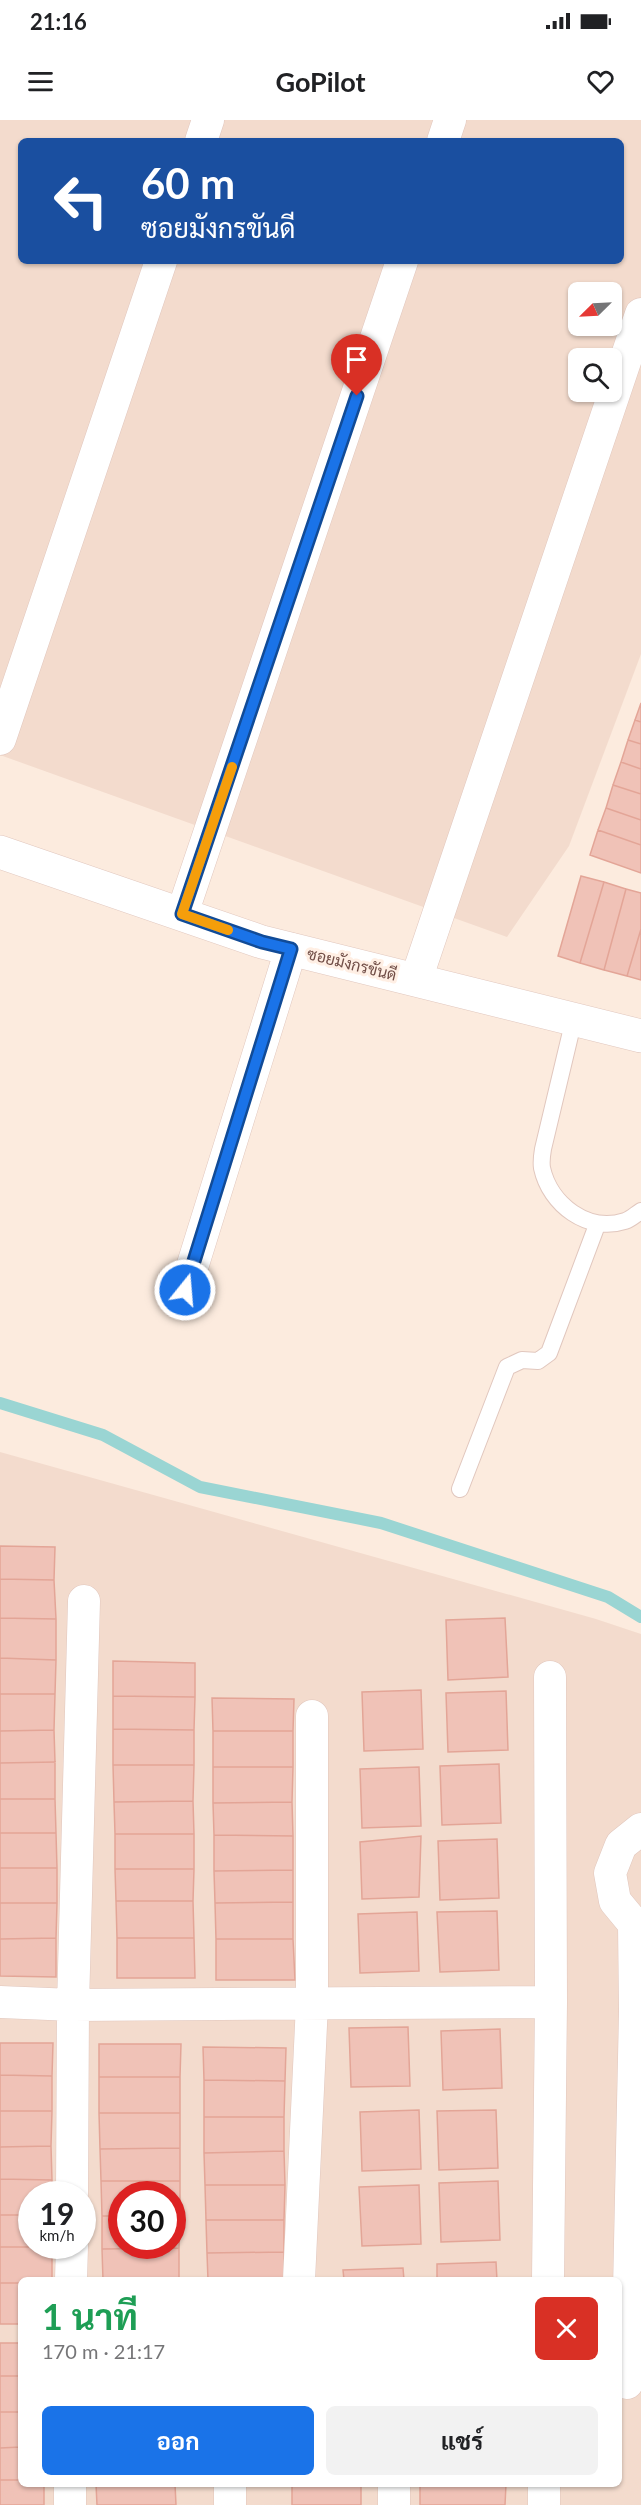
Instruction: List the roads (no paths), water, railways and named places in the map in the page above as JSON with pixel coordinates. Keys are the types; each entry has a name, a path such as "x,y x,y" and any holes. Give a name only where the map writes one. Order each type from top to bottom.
{"street":[{"path":"202,138 208,120"},
{"path":"444,138 450,120"},
{"path":"0,740 160,264"},
{"path":"182,914 401,264"},
{"path":"416,980 641,314"},
{"name":"ซอยมังกรขันดี","path":"0,852 262,942 641,1036"},
{"path":"185,1290 291,949"},
{"path":"72,2181 73,2005 84,1601"},
{"path":"548,2277 551,2002 550,1677"},
{"path":"299,2277 312,2004 312,1716"},
{"path":"629,2383 638,1925 615,1901 610,1873 621,1845 641,1829"},
{"path":"0,2002 73,2005 551,2002"},
{"path":"71,2277 72,2259"},
{"path":"70,2487 70,2505"},
{"path":"230,2487 230,2505"},
{"path":"394,2487 394,2505"},
{"path":"544,2487 544,2505"}],"lane":[{"path":"573,1019 543,1149 542,1167 551,1189 575,1216 597,1224 626,1221 641,1211"},
{"path":"460,1489 507,1367 522,1360 538,1361 549,1353 597,1224"}],"waterway":[{"path":"0,1403 103,1435 200,1487 381,1523 608,1597 641,1617"}]}
